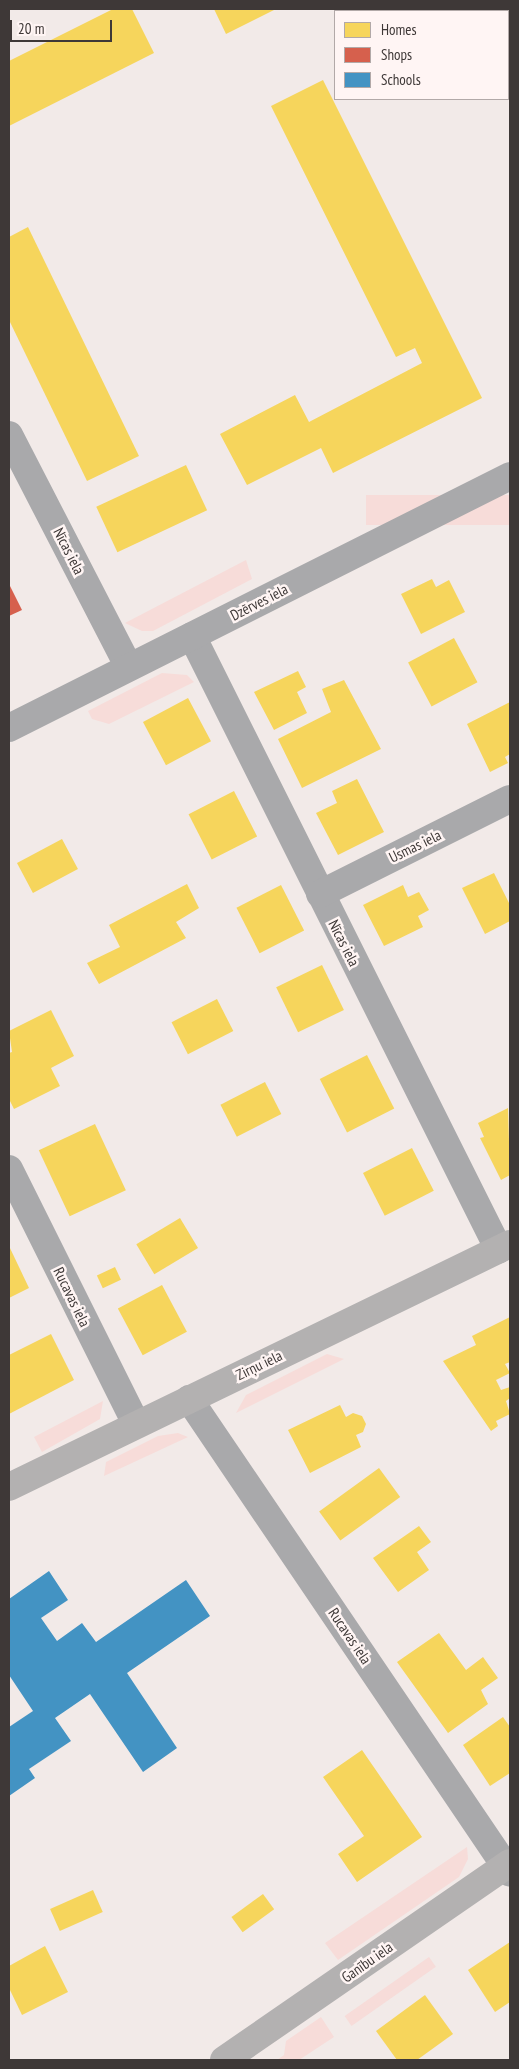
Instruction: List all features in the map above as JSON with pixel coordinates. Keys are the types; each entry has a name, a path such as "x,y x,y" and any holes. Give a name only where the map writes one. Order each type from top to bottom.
{"highway":[{"name":"Zirņu iela","path":"9,1487 504,1247"},
{"name":"Ganību iela","path":"224,2060 509,1867"}],"street":[{"name":"Nīcas iela","path":"9,435 129,667"},
{"name":"Dzērves iela","path":"9,728 510,476"},
{"name":"Nīcas iela","path":"192,636 320,894 504,1247"},
{"name":"Usmas iela","path":"320,894 510,799"},
{"name":"Rucavas iela","path":"9,1169 136,1424"},
{"name":"Rucavas iela","path":"189,1399 509,1867"}],"shaded area":[{"path":"366,495 510,495 510,525 366,525"},
{"path":"246,560 252,579 153,631 142,631 125,623"},
{"path":"162,673 187,675 194,682 109,724 92,719 88,711"},
{"path":"327,1354 344,1359 236,1413 246,1395"},
{"path":"103,1401 100,1419 42,1452 34,1437"},
{"path":"178,1433 188,1437 104,1476 106,1462 158,1436"},
{"path":"467,1847 468,1859 459,1877 338,1960 325,1943"},
{"path":"429,1957 436,1967 352,2026 345,2016"},
{"path":"321,2017 334,2037 299,2060 277,2060 284,2055 286,2041"}],"building: Homes":[{"path":"113,9 132,9 154,53 9,126 9,61"},
{"path":"214,9 276,9 226,34"},
{"path":"323,80 482,398 333,473 321,448 247,485 220,434 295,395 309,422 422,363 415,348 396,357 271,106"},
{"path":"28,227 139,456 87,481 9,320 9,237"},
{"path":"186,465 207,510 117,552 96,507"},
{"path":"432,579 436,587 449,580 465,612 421,634 401,594"},
{"path":"454,638 477,682 432,707 408,662"},
{"path":"298,671 306,687 297,692 307,713 274,730 254,692"},
{"path":"344,680 381,749 302,788 278,739 331,712 322,689"},
{"path":"188,698 211,741 166,765 143,722"},
{"path":"510,702 510,754 505,757 508,763 490,772 467,724"},
{"path":"357,779 384,832 338,855 316,813 337,803 332,791"},
{"path":"234,791 257,836 212,860 189,814"},
{"path":"62,839 78,869 33,893 17,863"},
{"path":"494,873 510,905 510,921 485,934 462,888"},
{"path":"187,884 199,908 176,922 186,938 99,984 87,963 120,947 109,925"},
{"path":"281,885 304,930 260,953 236,908"},
{"path":"403,885 408,897 419,892 429,910 418,916 423,927 384,946 363,905"},
{"path":"322,965 344,1010 298,1032 276,987"},
{"path":"217,999 233,1031 188,1054 172,1022"},
{"path":"51,1010 74,1056 51,1068 60,1086 14,1109 9,1099 9,1053 12,1052 9,1031"},
{"path":"367,1055 394,1108 347,1133 320,1079"},
{"path":"265,1082 281,1114 237,1137 220,1105"},
{"path":"508,1108 510,1175 501,1180 480,1138 484,1137 478,1123"},
{"path":"95,1124 126,1190 70,1216 39,1150"},
{"path":"412,1148 434,1191 385,1216 363,1173"},
{"path":"180,1218 198,1248 154,1274 136,1244"},
{"path":"9,1246 29,1288 9,1298"},
{"path":"115,1267 121,1280 103,1288 97,1275"},
{"path":"162,1285 187,1332 143,1355 118,1308"},
{"path":"510,1317 510,1362 505,1364 510,1373 496,1380 501,1390 510,1387 510,1398 506,1401 510,1414 496,1421 498,1426 491,1431 443,1361 476,1345 472,1336"},
{"path":"51,1334 74,1380 9,1414 9,1355"},
{"path":"340,1405 346,1417 353,1413 362,1416 366,1424 363,1432 356,1435 361,1447 310,1473 288,1430"},
{"path":"379,1468 400,1497 340,1541 319,1511"},
{"path":"419,1526 431,1542 417,1552 429,1570 398,1592 373,1558"},
{"path":"439,1633 466,1670 483,1657 498,1678 481,1690 488,1704 448,1733 397,1662"},
{"path":"503,1717 510,1727 510,1773 490,1786 463,1745"},
{"path":"362,1750 422,1837 357,1882 338,1854 364,1836 323,1777"},
{"path":"93,1890 103,1912 60,1931 50,1909"},
{"path":"263,1894 274,1909 243,1932 231,1917"},
{"path":"510,1942 510,2002 495,2012 468,1970"},
{"path":"45,1946 68,1992 22,2015 9,1988 9,1966"},
{"path":"425,1995 453,2034 417,2060 397,2060 376,2031"}],"building: Shops":[{"path":"9,584 22,610 9,616"}],"building: Schools":[{"path":"49,1571 68,1600 41,1618 57,1641 82,1623 96,1642 186,1580 210,1616 127,1673 177,1748 143,1772 90,1694 55,1718 71,1741 29,1769 35,1778 9,1796 9,1727 33,1711 9,1675 9,1599"}]}
